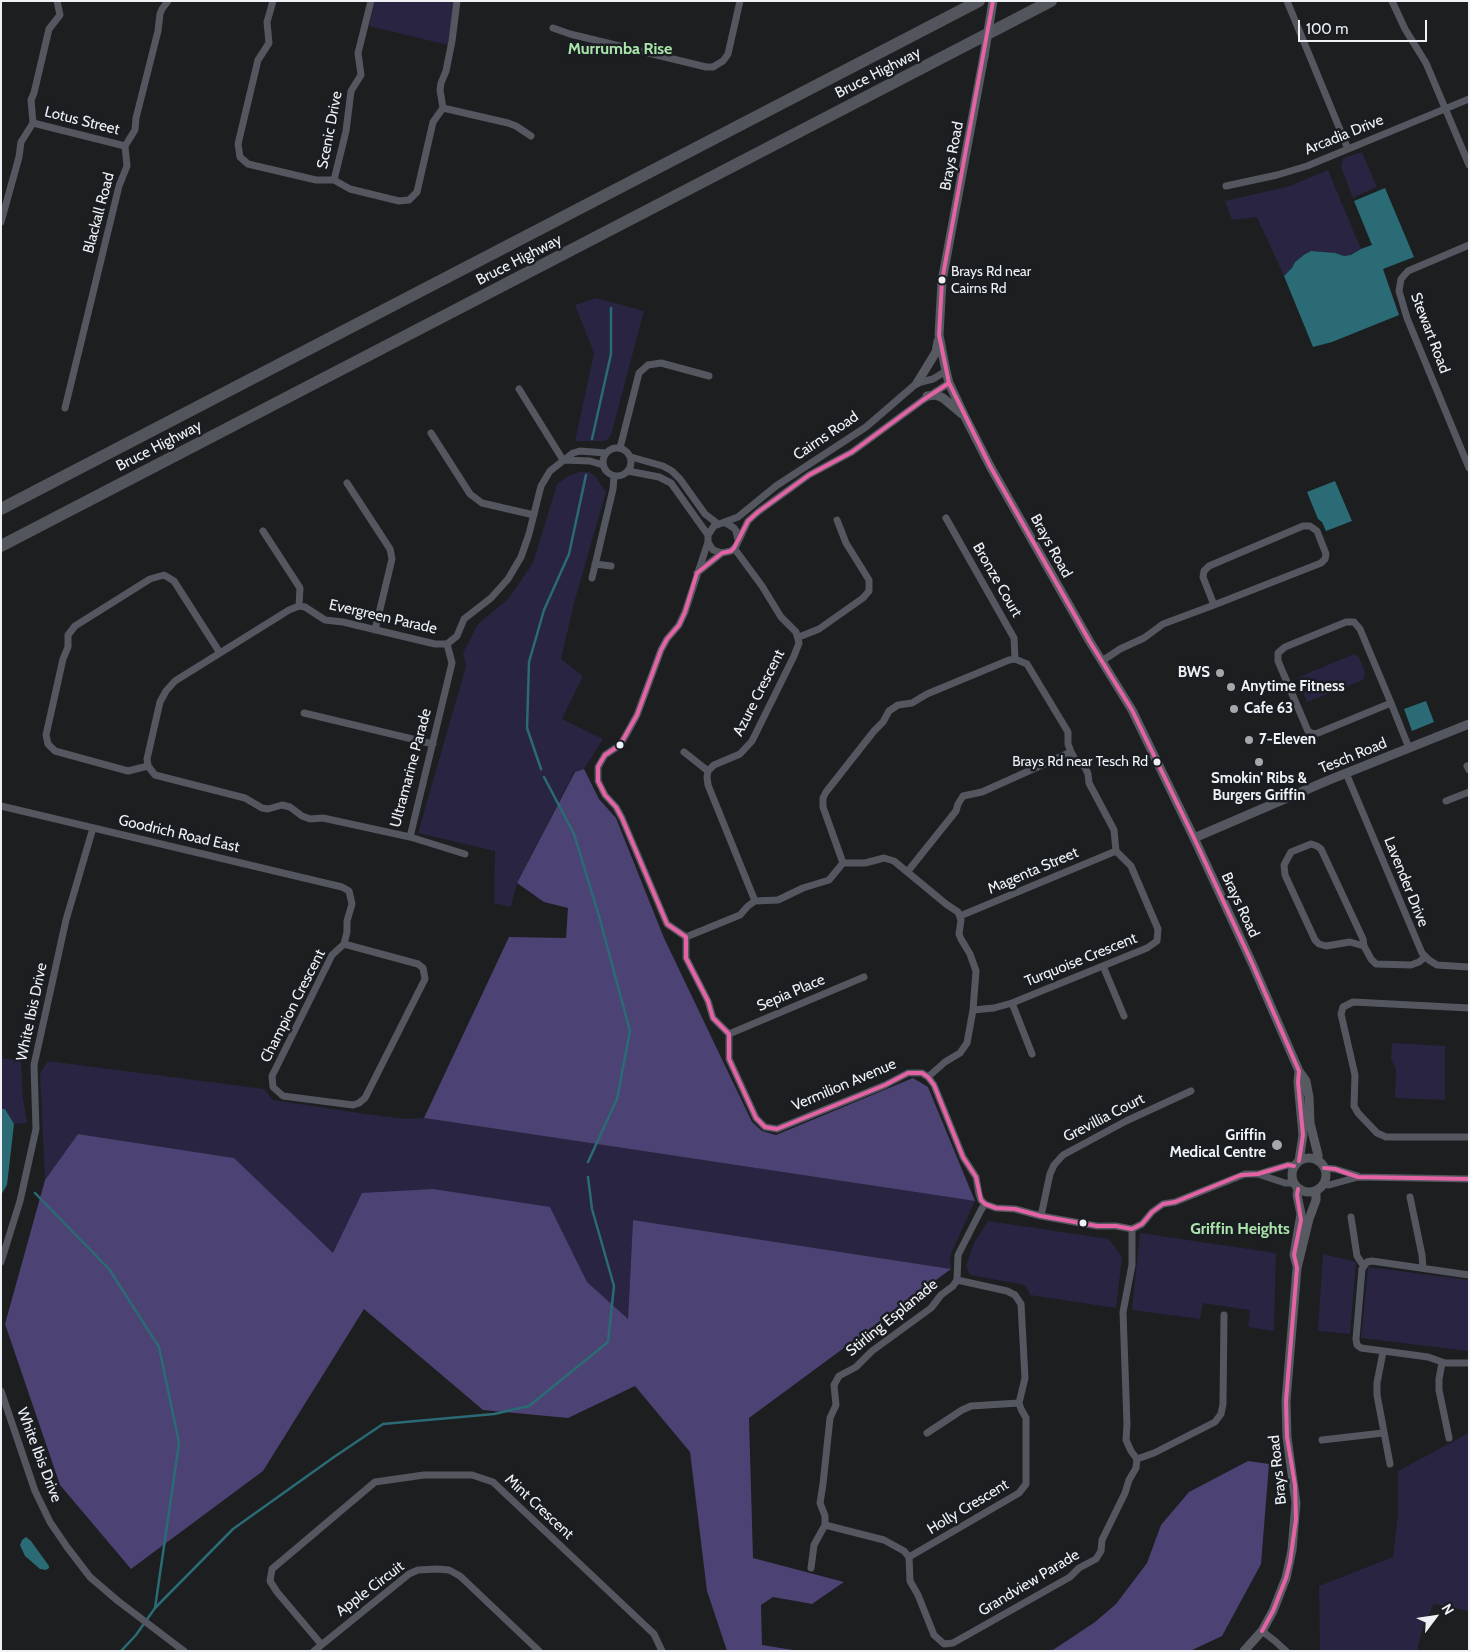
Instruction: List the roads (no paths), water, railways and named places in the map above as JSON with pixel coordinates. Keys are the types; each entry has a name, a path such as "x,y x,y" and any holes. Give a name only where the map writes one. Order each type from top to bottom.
{"highway":[{"name":"Bruce Highway","path":"1,509 979,1"},
{"name":"Bruce Highway","path":"1,546 1051,1"}],"main road":[{"name":"Brays Road","path":"993,1 942,281 939,335 949,383 964,415 1040,556 1132,710 1194,838 1252,963 1299,1071 1306,1081 1310,1123 1321,1164"},
{"path":"917,383 936,352 939,335"},
{"path":"927,396 936,395 943,398 964,415"},
{"name":"Brays Road","path":"1297,1163 1303,1135 1298,1082 1299,1071"},
{"path":"1308,1158 1321,1164 1326,1173 1320,1188 1307,1192 1296,1186 1291,1174 1297,1163 1308,1158"},
{"name":"Brays Road","path":"1296,1186 1301,1214 1294,1255 1297,1268"},
{"name":"Brays Road","path":"1244,1651 1262,1631 1273,1611 1290,1562 1295,1528 1296,1503 1289,1451 1286,1408 1297,1268 1309,1219 1320,1188"}],"street":[{"path":"1,222 19,157 21,142 33,124 31,100 41,66 47,34 60,14 57,1"},
{"name":"Blackall Road","path":"64,408 119,186 127,166 125,146 136,130 136,118 158,31 160,14 168,1"},
{"path":"273,1 267,22 269,43 258,60 238,144 240,156 248,164 316,180 334,180 350,189 399,201 409,200 417,192 433,122 443,108 440,90 446,71 457,1"},
{"name":"Scenic Drive","path":"334,180 348,116 351,91 361,75 358,53 372,1"},
{"path":"553,28 570,34 706,67 713,67 723,61 728,54 740,1"},
{"path":"1286,1 1348,149"},
{"path":"1392,1 1405,29 1426,63 1469,165"},
{"name":"Arcadia Drive","path":"1226,186 1292,171 1469,99"},
{"path":"443,108 508,123 530,136"},
{"name":"Lotus Street","path":"33,124 125,146"},
{"name":"Stewart Road","path":"1469,245 1410,269 1401,279 1399,291 1407,318 1469,468"},
{"path":"620,448 639,373 648,365 661,363 709,376"},
{"name":"Cairns Road","path":"720,524 738,517 776,486 866,427 917,383 933,379 946,371"},
{"name":"Cairns Road","path":"738,540 748,521 758,512 809,475 852,452 927,396 949,383"},
{"path":"519,388 563,460 590,461 603,465"},
{"path":"432,433 470,494 482,503 534,515"},
{"path":"612,448 620,448 627,451 631,457 628,471 622,475 614,476 607,472 603,465 606,453 612,448"},
{"name":"Evergreen Parade","path":"299,606 305,607 325,620 343,622 435,644 447,644 457,636 464,619 491,598 508,579 521,557 530,534 541,486 550,471 573,453 580,451 606,453"},
{"path":"631,457 663,466 676,474 705,514 720,524 730,525 736,531 738,540 734,548 731,551 722,553 698,573"},
{"path":"628,471 659,477 671,483 708,539 713,550 722,553"},
{"path":"592,578 613,489 614,476"},
{"path":"347,483 390,549 392,559 375,630"},
{"name":"Bronze Court","path":"946,518 1014,638 1016,659"},
{"path":"799,637 819,629 864,598 869,591 869,580 846,544 837,520"},
{"path":"686,937 667,924 622,818 616,807 605,795 598,781 598,767 605,755 620,745 637,715 661,650 667,639 679,625 685,612 711,529 720,524"},
{"path":"1102,661 1122,648 1144,638 1162,624 1214,605 1323,561 1326,552 1317,530 1304,526 1209,566 1204,571 1204,577 1214,605"},
{"path":"220,652 174,581 164,575 150,579 74,626 68,635 68,647 63,659 46,735 48,744 55,751 128,771 148,766 147,759 160,702 166,691 175,681 289,610 299,606 300,588 263,531"},
{"name":"Azure Crescent","path":"708,771 714,765 740,754 752,741 799,643 799,637 781,617 762,586 734,548"},
{"path":"596,564 612,566"},
{"path":"1391,703 1318,733 1310,733 1306,729 1278,661 1278,653 1285,647 1346,622 1354,622 1360,629 1391,703 1409,748"},
{"name":"Ultramarine Parade","path":"148,766 156,775 245,798 262,808 290,807 302,816 310,819 323,818 410,837 452,663 447,644"},
{"path":"843,863 823,807 823,798 883,722 889,710 898,705 912,703 927,694 1016,659 1027,664 1034,673 1068,732 1068,744 1071,752 1075,759 1085,766 1090,783 1114,830 1116,851"},
{"path":"304,713 433,744"},
{"name":"Tesch Road","path":"1194,838 1346,773 1469,724"},
{"path":"684,752 708,771 708,785 755,901"},
{"path":"908,871 956,811 963,796 982,792 1071,752"},
{"name":"Lavender Drive","path":"1346,773 1417,943 1425,957"},
{"path":"1446,801 1469,792"},
{"name":"Goodrich Road East","path":"1,806 342,887 350,891"},
{"name":"White Ibis Drive","path":"1,1262 20,1201 36,1129 34,1065 66,920 93,828"},
{"path":"410,837 465,854"},
{"path":"1364,946 1350,942 1326,946 1319,944 1315,940 1285,875 1284,865 1291,852 1311,844 1321,849 1363,939 1364,946 1371,959 1379,965 1411,965 1425,957 1441,966 1469,967"},
{"name":"Magenta Street","path":"960,916 1116,851"},
{"name":"Turquoise Crescent","path":"973,1010 994,1008 1012,1003 1147,948 1157,941 1158,929 1131,866 1116,851"},
{"path":"686,937 740,915 755,901 778,900 803,888 828,880 843,863 865,863 875,860 889,859 894,861 958,912 960,916 960,939 976,971 973,1010 965,1048 928,1077 934,1085 963,1157 976,1177 979,1194 985,1204 996,1208 1015,1209 1041,1216 1097,1226 1116,1226 1132,1229 1142,1224 1152,1212 1163,1204 1175,1202 1245,1174 1258,1174 1297,1163"},
{"name":"Champion Crescent","path":"344,944 418,964 423,968 425,979 365,1098 359,1103 353,1106 283,1096 273,1087 272,1076 332,956 344,944 347,921 352,904 350,891"},
{"path":"1350,942 1357,927"},
{"path":"686,937 686,958 708,1001 712,1018 729,1034"},
{"path":"1103,966 1124,1016"},
{"name":"Sepia Place","path":"729,1034 864,977"},
{"path":"1469,1008 1353,1002 1343,1007 1341,1014 1355,1075 1354,1106 1356,1111 1377,1134 1386,1136 1469,1138"},
{"path":"1012,1003 1032,1054"},
{"name":"Vermilion Avenue","path":"729,1034 729,1059 756,1118 765,1127 777,1129 885,1085 908,1073 922,1073 928,1077"},
{"name":"Grevillia Court","path":"1041,1216 1050,1174 1054,1165 1063,1155 1126,1121 1191,1091"},
{"path":"1321,1164 1358,1176 1469,1178"},
{"path":"1258,1174 1296,1186"},
{"path":"1320,1188 1358,1176"},
{"path":"1410,1197 1423,1268"},
{"name":"Stirling Esplanade","path":"825,1525 825,1516 820,1503 830,1418 836,1405 834,1385 839,1376 856,1367 872,1351 931,1308 941,1295 953,1286 957,1280 958,1255 985,1204"},
{"path":"1351,1217 1357,1256 1363,1265"},
{"path":"1132,1229 1132,1265 1123,1312 1126,1440 1137,1459 1154,1453 1215,1422 1221,1414 1223,1404 1224,1315"},
{"path":"1469,1275 1372,1261 1367,1262 1363,1265 1361,1273 1356,1341 1357,1345 1361,1348 1428,1357 1442,1362 1469,1363"},
{"name":"Holly Crescent","path":"909,1557 1020,1493 1026,1484 1026,1418 1020,1403 1025,1378 1021,1304 1015,1295 1007,1291 957,1280"},
{"path":"1383,1352 1376,1389 1390,1464"},
{"path":"1442,1362 1439,1390 1449,1438"},
{"name":"White Ibis Drive","path":"1,1391 35,1491 50,1522 90,1577 184,1651"},
{"path":"927,1433 971,1406 1020,1403"},
{"path":"1322,1440 1383,1433"},
{"name":"Grandview Parade","path":"909,1557 910,1581 918,1595 934,1635 945,1647 1070,1577 1078,1568 1096,1559 1101,1550 1102,1540 1136,1468 1137,1459"},
{"name":"Mint Crescent","path":"321,1644 277,1592 270,1581 272,1569 375,1482 424,1475 472,1475 493,1482 654,1634 662,1651"},
{"path":"811,1568 814,1545 825,1525 884,1540 904,1550 909,1557"},
{"name":"Apple Circuit","path":"314,1651 409,1574 418,1570 437,1569 449,1570 460,1576 539,1651"},
{"path":"1262,1631 1286,1651"}],"water":[{"path":"1385,188 1414,257 1383,269 1399,315 1332,342 1313,347 1284,276 1295,262 1311,251 1335,253 1344,256 1351,255 1372,245 1354,201"},
{"path":"1335,481 1352,521 1326,531 1322,522 1318,519 1307,492"},
{"path":"1426,701 1434,722 1412,731 1404,709"},
{"path":"1,1109 5,1109 14,1124 7,1185 1,1195"},
{"path":"26,1537 31,1541 49,1568 46,1570 40,1569 25,1556 20,1545"}],"waterway":[{"path":"592,439 611,354 611,308"},
{"path":"541,769 527,728 529,662 544,610 569,554 586,475"},
{"path":"544,777 574,834 599,916 630,1031 617,1099 588,1162"},
{"path":"121,1651 136,1635 155,1608 233,1529 383,1424 494,1414 529,1406 608,1342 614,1286 592,1209 588,1177"},
{"path":"35,1193 109,1269 159,1347 179,1443 155,1608"}],"place":[{"name":"Brays Rd near Cairns Rd","path":"942,280"},
{"name":"BWS","path":"1220,673"},
{"name":"Anytime Fitness","path":"1231,687"},
{"name":"Cafe 63","path":"1234,709"},
{"name":"7-Eleven","path":"1249,740"},
{"name":"Brays Rd near Tesch Rd","path":"1157,762"},
{"name":"Smokin' Ribs & Burgers Griffin","path":"1259,762"},
{"name":"Griffin Medical Centre","path":"1277,1145"}],"district":[{"name":"Murrumba Rise","path":"620,49"},
{"name":"Griffin Heights","path":"1240,1229"}]}
